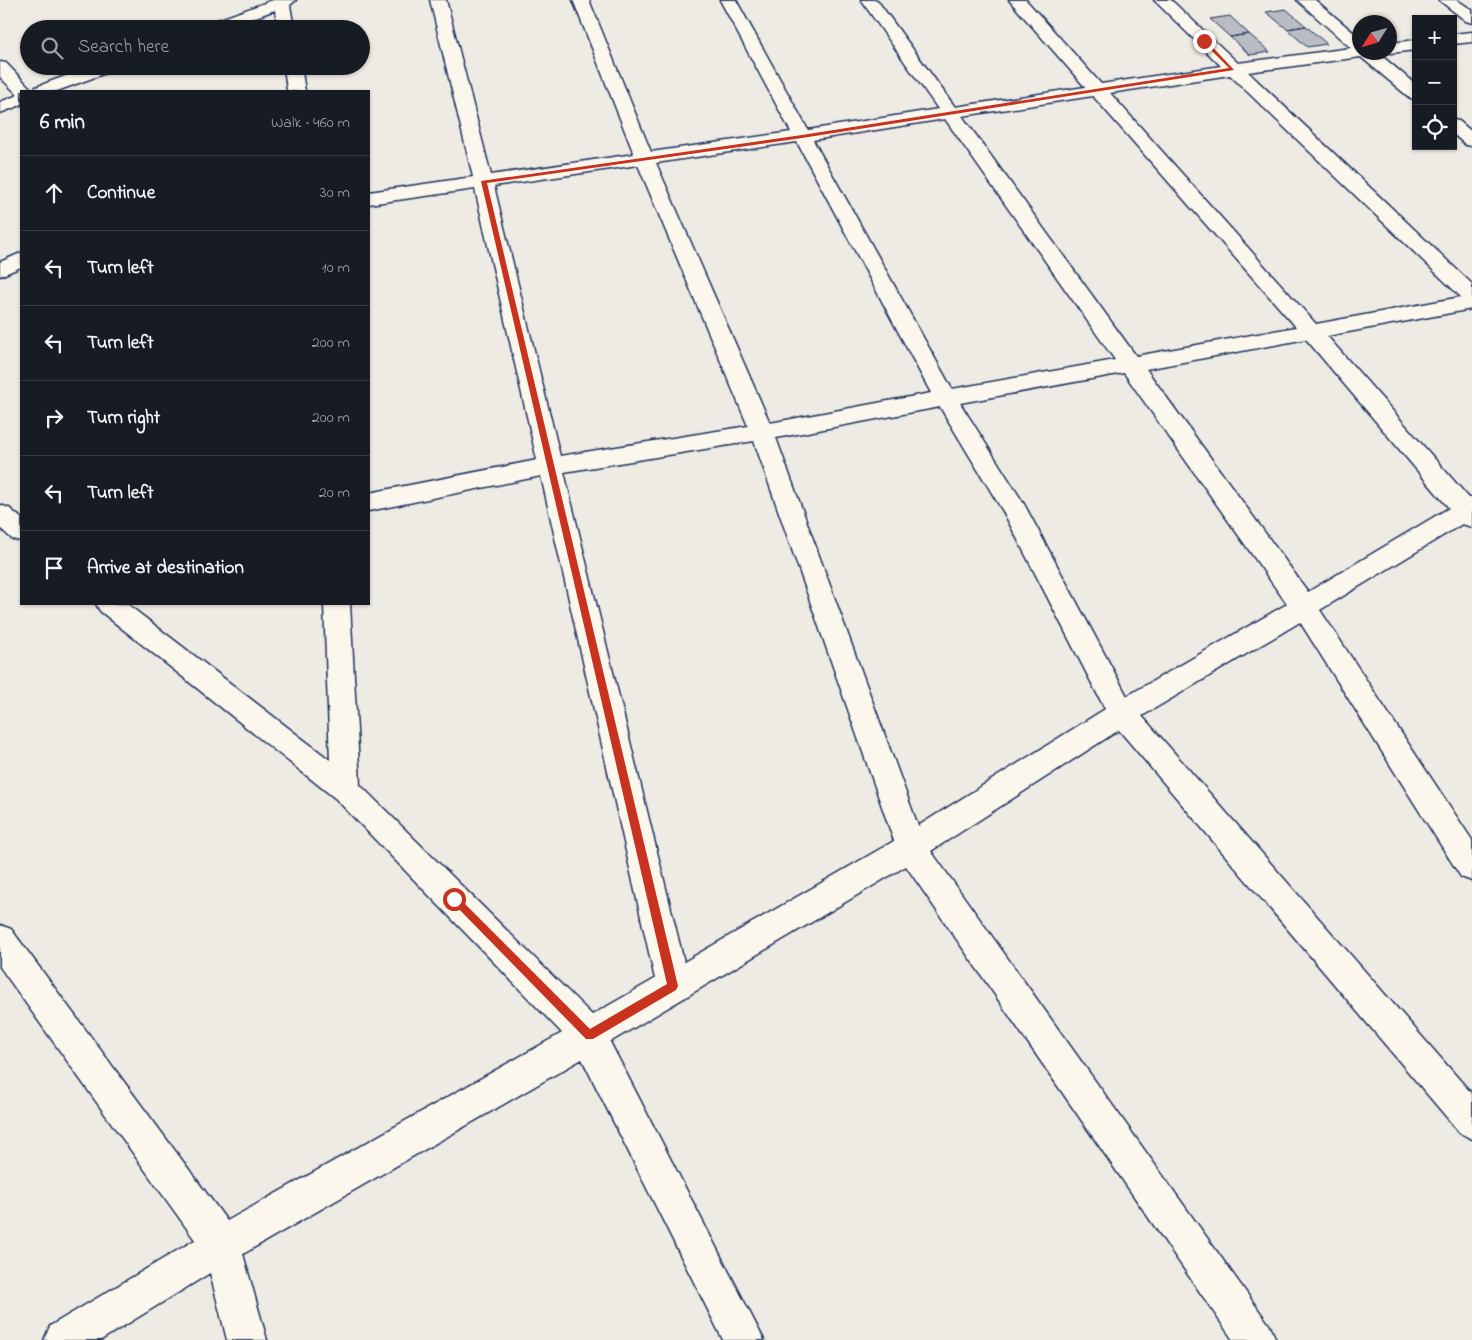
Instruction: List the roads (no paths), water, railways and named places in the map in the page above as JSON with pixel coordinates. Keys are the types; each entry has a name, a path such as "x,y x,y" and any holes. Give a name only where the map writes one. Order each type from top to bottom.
{"street":[{"path":"231,20 284,0 285,20"},
{"path":"438,0 484,181 673,986"},
{"path":"580,0 644,159 762,432 911,847 1256,1340"},
{"path":"728,0 946,399 1015,510 1122,713 1472,1121"},
{"path":"869,0 951,112 1304,608 1472,867"},
{"path":"64,1340 222,1245 589,1036 911,847 1122,713 1470,511 1098,89 1017,0"},
{"path":"1162,0 1472,296"},
{"path":"1304,0 1352,40"},
{"path":"1447,0 1472,18"},
{"path":"1457,39 1472,37"},
{"path":"1397,47 1412,45"},
{"path":"370,198 802,136 1098,89 1352,53"},
{"path":"1376,60 1412,91"},
{"path":"0,67 23,90"},
{"path":"45,90 84,75"},
{"path":"293,75 296,90"},
{"path":"0,108 20,99"},
{"path":"1457,128 1472,141"},
{"path":"0,270 20,260"},
{"path":"370,502 550,466 762,432 1472,302"},
{"path":"110,605 346,790 589,1036 744,1340"},
{"path":"337,605 346,790"},
{"path":"0,940 222,1245 247,1340"}]}
